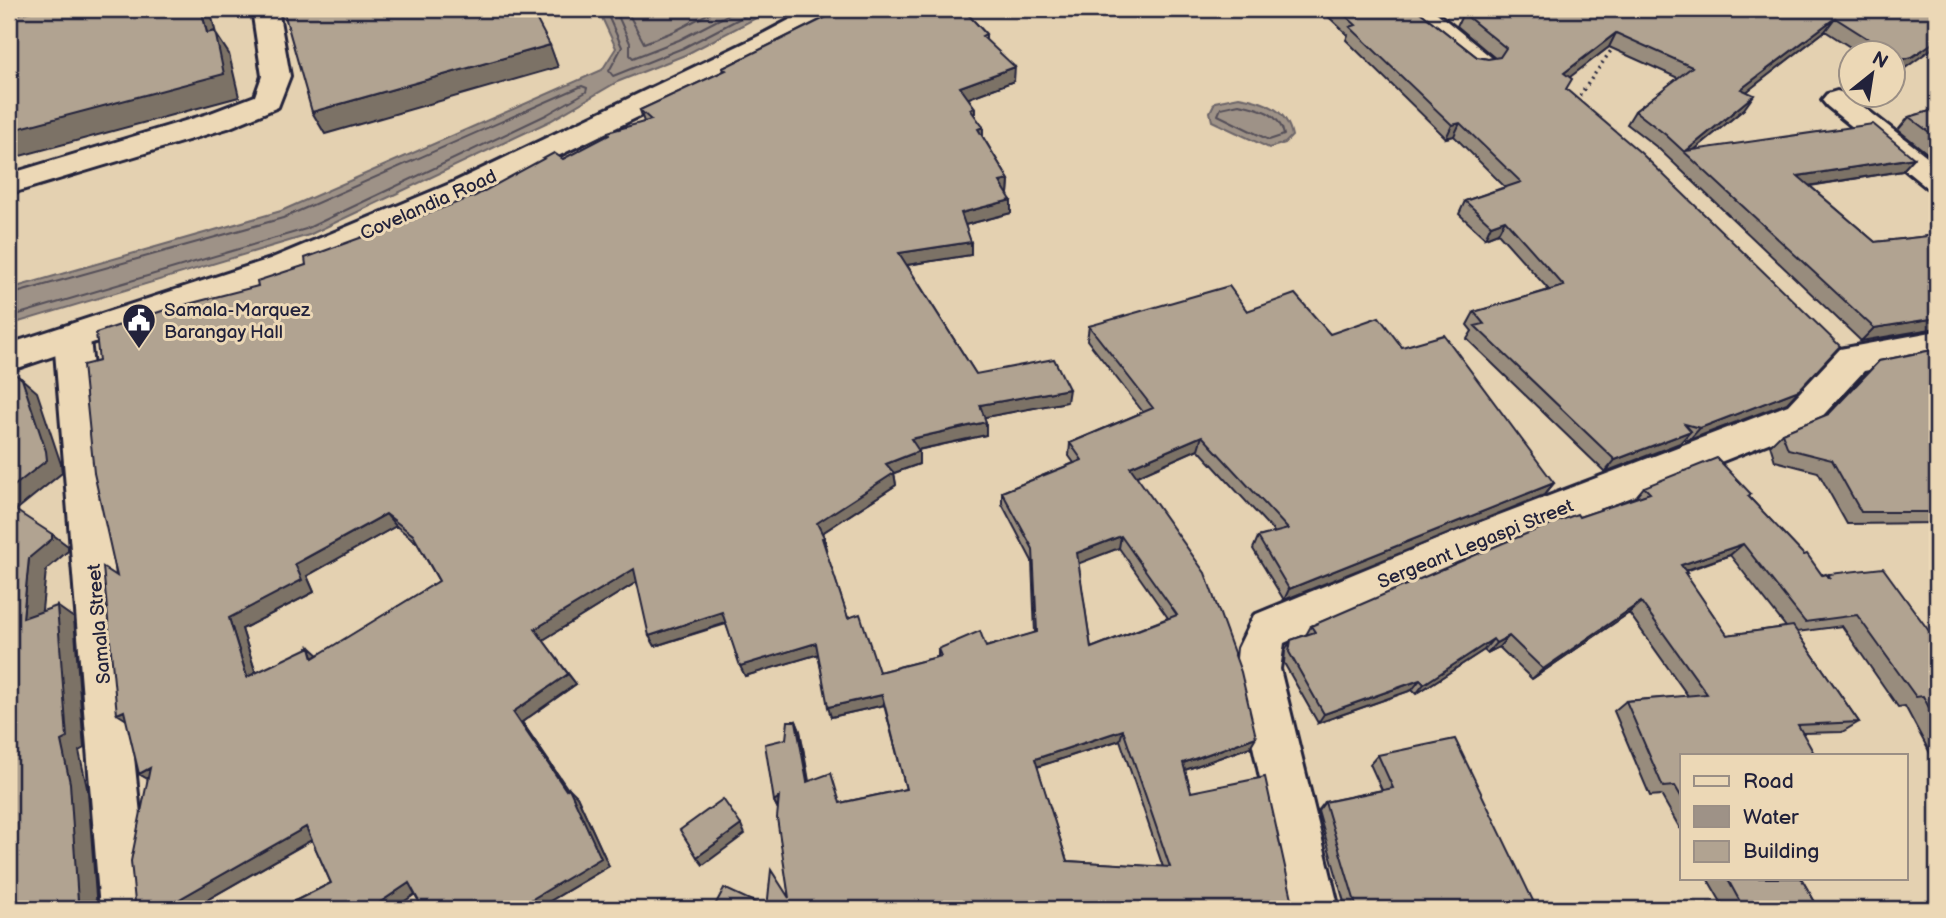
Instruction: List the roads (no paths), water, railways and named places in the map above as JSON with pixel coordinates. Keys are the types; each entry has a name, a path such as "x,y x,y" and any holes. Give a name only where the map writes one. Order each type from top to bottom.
{"street":[{"path":"9,184 218,121 268,101 276,76 265,9"},
{"name":"Covelandia Road","path":"9,358 282,267 463,191 769,42 829,9"},
{"path":"1416,9 1483,62"},
{"path":"1848,108 1937,180"},
{"name":"Samala Street","path":"72,339 125,909"},
{"name":"Sergeant Legaspi Street","path":"1314,909 1258,669 1260,648 1269,629 1479,540 1801,415 1843,349 1937,344"}],"water":[{"path":"598,9 773,9 685,55 617,82 550,121 309,235 9,325 9,289 281,211 602,70 616,48"},
{"path":"1239,97 1265,104 1280,113 1292,136 1285,143 1269,148 1212,121 1210,112 1215,102"}],"place":[{"name":"Samala-Marquez Barangay Hall","path":"139,350"}]}
